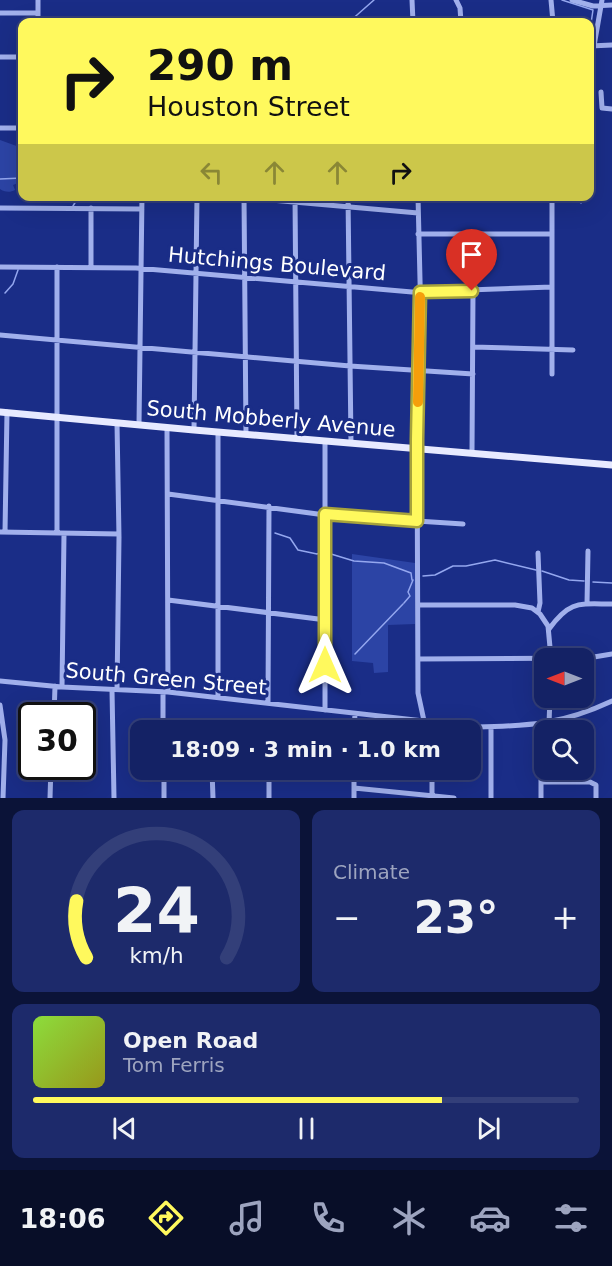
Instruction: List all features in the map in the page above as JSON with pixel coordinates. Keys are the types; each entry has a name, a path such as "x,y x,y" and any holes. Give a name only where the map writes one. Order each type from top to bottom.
{"main road":[{"name":"South Mobberly Avenue","path":"4,412 246,435 612,465"}],"street":[{"path":"38,0 38,18"},
{"path":"412,0 413,18"},
{"path":"456,0 460,8 461,18"},
{"path":"551,0 553,18"},
{"path":"572,0 612,5"},
{"path":"594,37 602,3"},
{"path":"0,13 38,13"},
{"path":"594,46 612,45"},
{"path":"0,57 18,57"},
{"path":"602,92 602,108 612,109"},
{"path":"0,128 18,128"},
{"path":"139,425 142,201"},
{"path":"194,430 197,201"},
{"path":"244,201 246,435"},
{"path":"295,201 297,439"},
{"path":"302,201 348,208 418,213"},
{"path":"348,201 351,443"},
{"path":"417,201 420,292 417,448 418,698 423,720"},
{"path":"552,201 552,374"},
{"path":"0,207 142,209"},
{"path":"90,208 91,267"},
{"path":"418,234 552,234"},
{"name":"Hutchings Boulevard","path":"0,267 141,268 420,292 552,287"},
{"path":"57,267 57,533"},
{"path":"472,291 472,452"},
{"path":"0,335 296,362 473,374"},
{"path":"472,347 573,350"},
{"path":"4,412 3,532 119,534"},
{"path":"114,798 119,534 117,423"},
{"path":"164,720 168,600 167,428"},
{"path":"218,432 218,697"},
{"path":"325,441 325,710"},
{"path":"168,494 325,514 463,524"},
{"path":"268,703 269,506"},
{"path":"62,687 64,534"},
{"path":"587,604 588,551"},
{"path":"538,553 540,603 538,612"},
{"path":"168,600 326,620"},
{"path":"549,629 565,610 577,605 612,604"},
{"path":"418,605 521,605 538,612 549,629 550,648"},
{"path":"594,657 612,654"},
{"path":"418,659 534,658"},
{"name":"South Green Street","path":"0,681 218,697 401,720"},
{"path":"54,702 55,686"},
{"name":"South Green Street","path":"560,720 612,701"},
{"path":"0,705 5,740 3,798"},
{"path":"355,714 355,720"},
{"name":"South Green Street","path":"481,727 534,725"},
{"path":"491,728 491,798"},
{"path":"50,798 51,780"},
{"path":"164,780 164,798"},
{"path":"212,780 213,798"},
{"path":"269,780 269,798"},
{"path":"354,780 354,798"},
{"path":"432,780 432,797"},
{"path":"541,798 541,782 594,783 596,798"},
{"path":"354,788 454,798"}],"shaded area":[{"path":"0,140 18,147 18,183 13,185 15,190 13,191 7,192 0,189"},
{"path":"352,554 415,563 415,624 388,625 388,672 374,673 373,663 352,661"}],"waterway":[{"path":"354,18 374,0"},
{"path":"562,0 593,10 592,18"},
{"path":"0,179 18,178"},
{"path":"73,206 76,201"},
{"path":"5,293 13,284 18,270"},
{"path":"275,533 290,538 298,550 317,554 322,552"},
{"path":"331,554 354,561 384,563 411,573 412,580"},
{"path":"423,576 435,575 453,566 466,566 495,560 536,570"},
{"path":"542,571 569,580 584,581"},
{"path":"404,603 410,596 408,592 413,580"},
{"path":"593,582 612,583"},
{"path":"355,654 403,604"}],"slow traffic":[{"path":"418,402 420,297"}],"route":[{"path":"325,665 325,514 417,521 420,292 472,291"}]}
